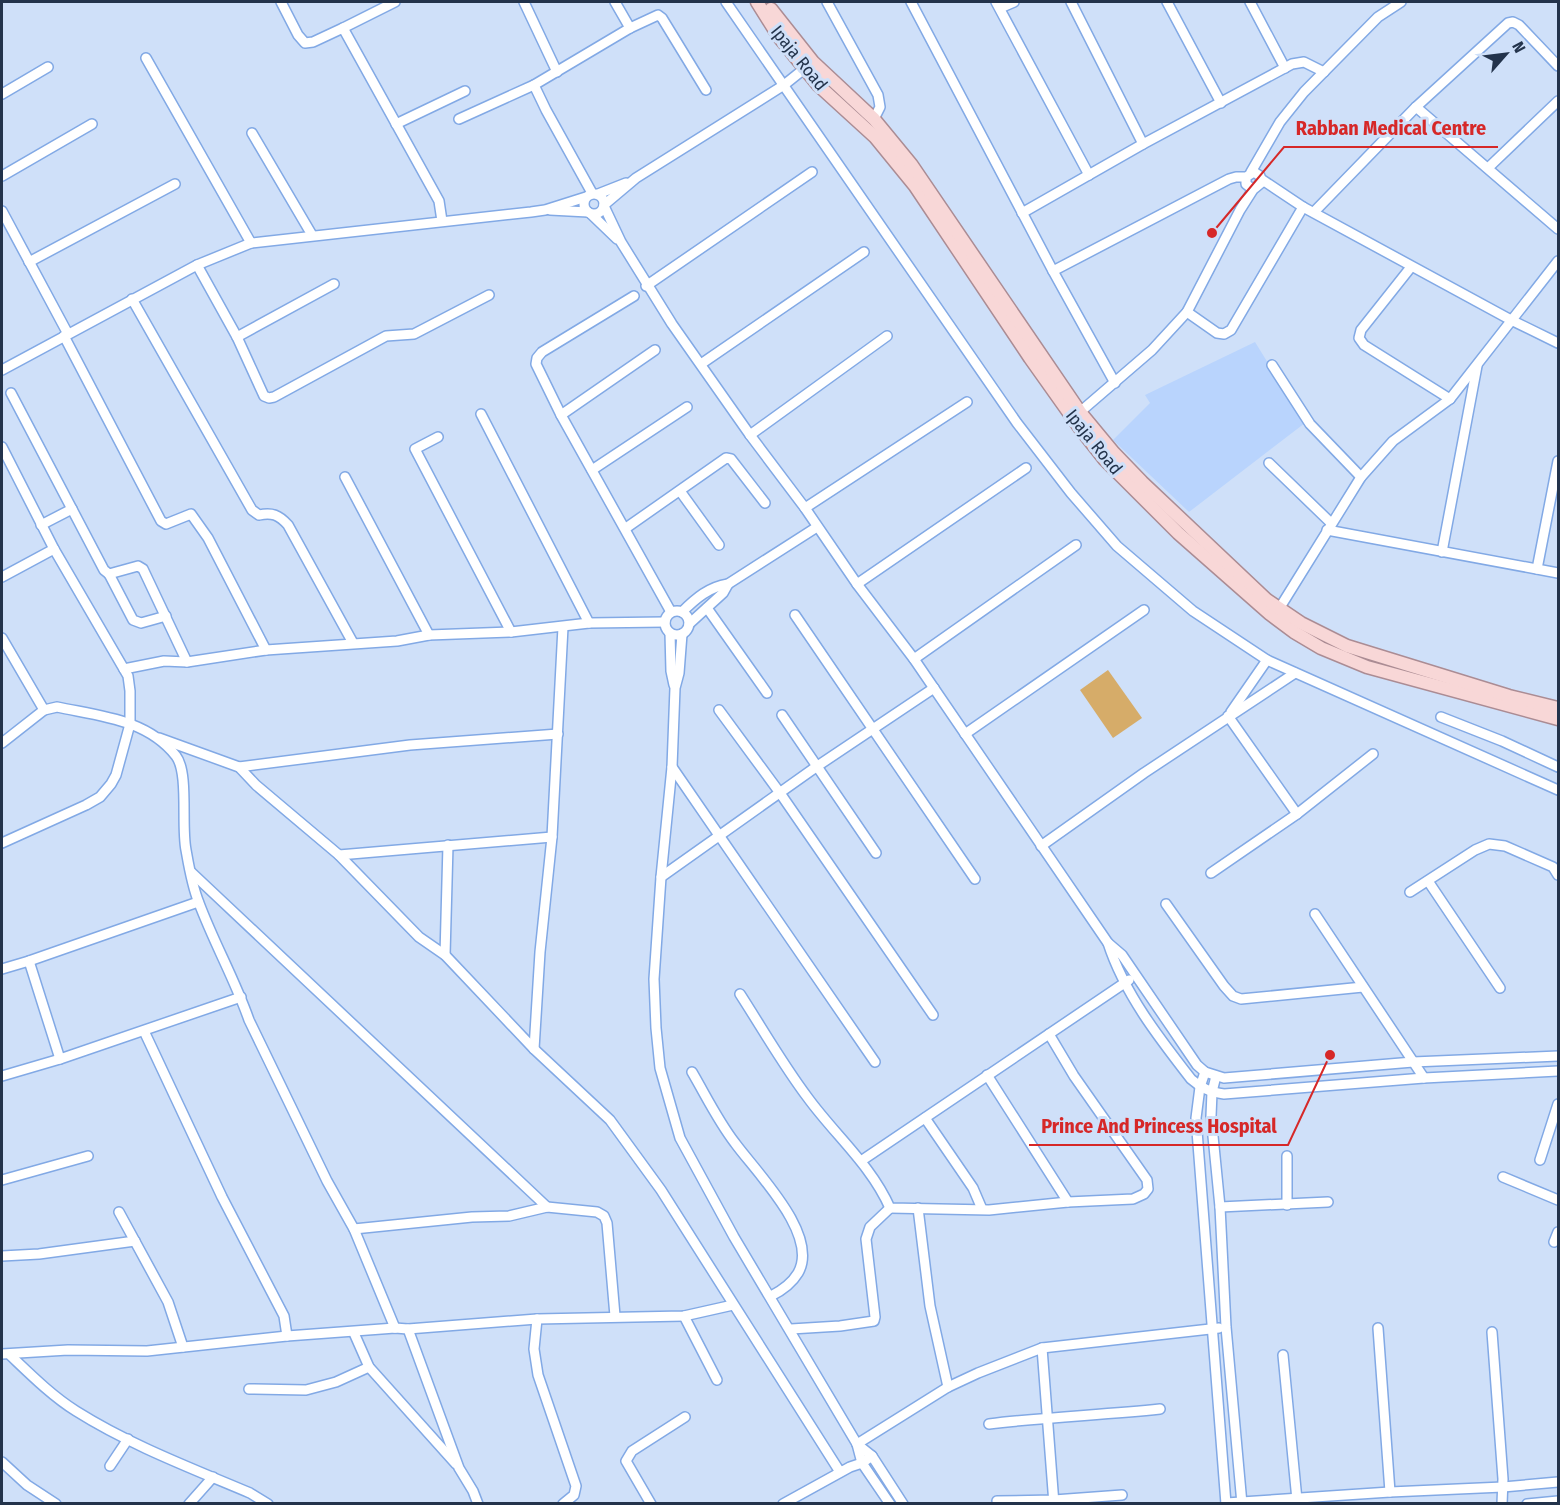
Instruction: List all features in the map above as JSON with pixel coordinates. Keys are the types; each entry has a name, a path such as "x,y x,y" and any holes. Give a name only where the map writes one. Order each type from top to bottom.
{"main road":[{"name":"Ipaja Road","path":"757,2 804,69 874,137 915,186 1079,427 1105,460 1268,600 1308,627 1347,646 1536,708 1558,719"},
{"name":"Ipaja Road","path":"766,2 813,62 874,119 911,164 1080,412 1178,533 1270,614 1294,632 1322,648 1367,667 1536,708 1558,708"}],"street":[{"path":"280,2 298,35 305,43 313,42 395,2"},
{"path":"524,2 557,72"},
{"path":"615,2 630,28"},
{"path":"726,2 1017,423 1071,493 1117,546 1192,611 1267,660 1558,790"},
{"path":"827,2 878,95 880,107 874,119"},
{"path":"911,2 1115,383"},
{"path":"1014,2 998,5 1089,175"},
{"path":"1071,2 1143,144"},
{"path":"1167,2 1221,103"},
{"path":"1250,2 1285,68"},
{"path":"1080,412 1152,350 1187,312 1240,210 1267,147 1290,107 1378,17 1401,2"},
{"path":"459,119 534,85 630,28 658,15 706,90"},
{"path":"1314,212 1416,107 1508,23 1513,22 1519,25 1558,66"},
{"path":"343,28 439,201 442,221"},
{"path":"146,58 251,243"},
{"path":"1022,213 1143,144 1292,64 1304,62 1324,72"},
{"path":"2,94 48,67"},
{"path":"2,370 197,265 251,243 545,210 599,213 636,178 784,85 804,69"},
{"path":"534,85 592,195 603,199 621,242 646,286 857,584 914,659 1108,943 1122,955 1193,1059 1205,1072 1224,1078 1413,1062 1558,1056"},
{"path":"396,124 465,91"},
{"path":"1488,168 1558,101"},
{"path":"1416,107 1558,229"},
{"path":"2,176 92,124"},
{"path":"252,133 312,235"},
{"path":"646,286 812,172"},
{"path":"1053,271 1236,177 1253,181 1282,195 1411,267 1558,343"},
{"path":"545,210 636,178"},
{"path":"29,262 175,184"},
{"path":"592,195 584,207 621,242"},
{"path":"1187,312 1217,333 1224,334 1232,330 1303,207"},
{"path":"2,211 161,521 166,524 171,523 191,514 208,538 266,650"},
{"path":"701,364 864,252"},
{"path":"1280,609 1361,477 1393,441 1450,399 1558,261"},
{"path":"197,265 237,337 264,396 269,398 386,336 414,334 489,295"},
{"path":"1411,267 1361,330 1359,338 1364,345 1450,399"},
{"path":"237,337 334,284"},
{"path":"634,296 542,352 536,364 561,415 671,612"},
{"path":"132,299 252,510 259,515 274,513 288,525 353,643"},
{"path":"750,435 887,336"},
{"path":"561,415 656,350"},
{"path":"1442,552 1478,363"},
{"path":"1272,365 1310,424 1361,477"},
{"path":"11,393 104,570 109,574 133,620 141,623 166,616"},
{"path":"805,508 967,402"},
{"path":"592,470 687,407"},
{"path":"481,414 590,622"},
{"path":"438,437 415,449 511,632"},
{"path":"2,843 100,797 116,775 130,724 130,684 124,669 54,549 3,453"},
{"path":"626,528 722,460 731,459 765,503"},
{"path":"1537,569 1558,460"},
{"path":"1269,464 1329,526 1442,552 1558,573"},
{"path":"857,584 1026,468"},
{"path":"345,477 429,635"},
{"path":"680,491 719,545"},
{"path":"41,525 72,509"},
{"path":"728,584 723,593 689,624 687,630 682,634 676,635 666,629 664,622 666,616 671,612 682,612 705,592 728,584 817,527"},
{"path":"914,659 1076,545"},
{"path":"2,577 54,549"},
{"path":"109,574 138,566 143,569 187,662"},
{"path":"707,608 767,693"},
{"path":"964,734 1144,610"},
{"path":"682,612 689,624"},
{"path":"795,615 975,879"},
{"path":"124,669 164,661 187,662 266,650 397,641 429,635 511,632 590,622 664,622"},
{"path":"534,1049 540,952 552,837 563,627"},
{"path":"670,633 671,671 675,688"},
{"path":"682,634 679,673 675,688 672,768 654,979 660,1068 680,1138 734,1237 857,1444 862,1463 890,1503"},
{"path":"2,638 44,710"},
{"path":"1228,716 1267,660"},
{"path":"1041,846 1228,716 1295,673"},
{"path":"661,877 816,766 934,688"},
{"path":"2,743 44,710 57,706 139,726 159,738 239,767 256,785 339,855 418,937 445,955 534,1049 610,1120 661,1190 840,1472"},
{"path":"719,710 780,793 933,1015"},
{"path":"782,715 876,853"},
{"path":"1228,716 1297,814"},
{"path":"1441,717 1502,741 1558,767"},
{"path":"239,767 410,745 558,734"},
{"path":"159,738 177,758 183,780 185,848 198,903 241,997 249,1020 327,1181 354,1229 395,1328"},
{"path":"1211,873 1297,814 1373,754"},
{"path":"672,768 875,1062"},
{"path":"339,855 552,837"},
{"path":"1410,892 1474,850 1490,844 1505,846 1553,867 1558,875"},
{"path":"445,955 448,845"},
{"path":"191,872 548,1207"},
{"path":"1428,881 1500,988"},
{"path":"2,969 198,903"},
{"path":"1166,904 1233,996 1241,999 1364,987"},
{"path":"1315,914 1424,1078"},
{"path":"1108,943 1114,961 1143,1012 1177,1061 1200,1087 1212,1092 1224,1094 1424,1078 1558,1071"},
{"path":"29,961 60,1059"},
{"path":"861,1161 1136,976"},
{"path":"740,994 808,1098 861,1161 883,1192 890,1208"},
{"path":"2,1076 60,1059 241,997"},
{"path":"144,1031 222,1197 284,1316 287,1336"},
{"path":"790,1329 874,1321 866,1239 870,1227 890,1208 982,1209 1133,1198 1144,1194 1148,1189 1147,1180 1074,1076 1049,1034"},
{"path":"692,1072 724,1128 784,1205 802,1245 802,1262 798,1274 783,1289 771,1296"},
{"path":"1205,1072 1200,1087 1196,1118 1226,1503 1558,1482"},
{"path":"987,1075 1068,1202"},
{"path":"1216,1076 1212,1092 1211,1116 1220,1207 1226,1327 1242,1503"},
{"path":"1540,1160 1558,1104"},
{"path":"925,1118 973,1188 982,1209"},
{"path":"2,1180 88,1156"},
{"path":"1287,1156 1287,1205"},
{"path":"1503,1177 1558,1200"},
{"path":"1220,1207 1328,1202"},
{"path":"354,1229 472,1217 509,1216 548,1207 597,1212 604,1216 607,1223 615,1316"},
{"path":"918,1208 930,1306 948,1388"},
{"path":"119,1212 168,1302 183,1347"},
{"path":"1554,1242 1558,1232"},
{"path":"2,1256 39,1254 135,1241"},
{"path":"6,1354 68,1350 147,1351 287,1336 537,1319 684,1316 733,1305"},
{"path":"684,1316 717,1380"},
{"path":"537,1319 534,1349 538,1375 576,1486 574,1495 563,1503"},
{"path":"857,1444 948,1388 978,1373 1042,1348 1226,1327"},
{"path":"1378,1328 1390,1492"},
{"path":"408,1329 459,1468"},
{"path":"1492,1332 1503,1487 1502,1503"},
{"path":"354,1333 369,1367 459,1468 478,1503"},
{"path":"1042,1348 1054,1502"},
{"path":"6,1354 74,1410 128,1439 268,1503"},
{"path":"1283,1354 1297,1500"},
{"path":"249,1389 306,1390 336,1382 369,1367"},
{"path":"990,1424 1160,1409"},
{"path":"651,1503 626,1461 627,1457 632,1451 685,1417"},
{"path":"110,1466 128,1439"},
{"path":"857,1444 872,1456 903,1503"},
{"path":"783,1503 872,1456"},
{"path":"2,1462 27,1485 56,1503"},
{"path":"189,1503 213,1477"},
{"path":"997,1501 1054,1502 1122,1495"},
{"path":"1527,1503 1558,1501"}],"shaded area":[{"path":"1255,342 1305,423 1189,512 1113,440 1150,403 1145,395"},
{"path":"1108,670 1142,718 1113,738 1080,690"}],"place":[{"name":"Rabban Medical Centre","path":"1212,233"},
{"name":"Prince And Princess Hospital","path":"1330,1055"}]}
